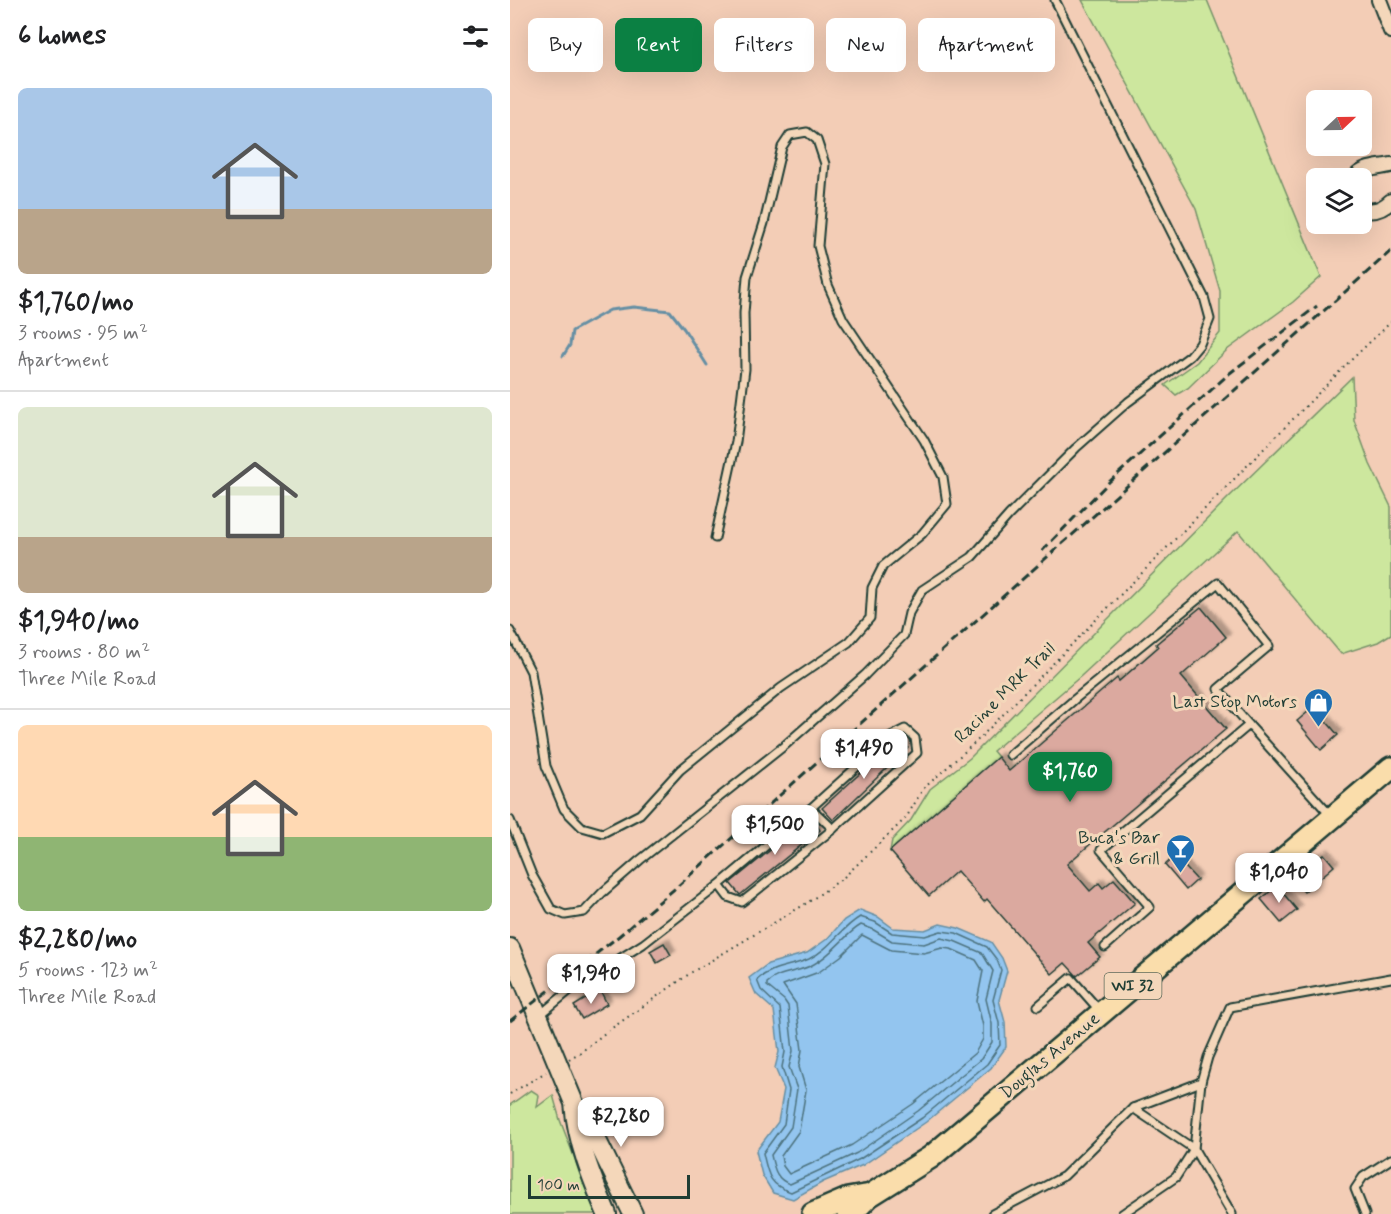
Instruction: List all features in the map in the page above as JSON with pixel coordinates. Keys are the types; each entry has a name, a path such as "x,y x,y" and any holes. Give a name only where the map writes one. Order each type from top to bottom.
{"main road":[{"name":"Douglas Avenue","path":"848,1214 868,1196 931,1157 1391,768"},
{"name":"Douglas Avenue","path":"813,1214 848,1199 868,1196"}],"street":[{"path":"1379,0 1391,31"},
{"path":"1372,168 1391,165"},
{"path":"1372,210 1376,211 1391,201"},
{"path":"510,948 573,1103 575,1123 591,1177 607,1214"},
{"path":"573,1103 586,1118 633,1214"}],"lane":[{"path":"510,820 532,875 551,909 565,915 584,912 640,860 784,746 865,675 904,635 909,613 922,590 972,557 1009,515 1076,447 1128,402 1190,356 1200,344 1210,319 1204,297 1055,0"},
{"path":"510,631 531,672 546,766 564,809 582,827 603,833 640,814 680,770 781,688 849,642 870,618 872,588 883,566 922,534 947,504 943,477 924,440 843,319 828,285 818,246 825,164 817,140 807,132 790,135 782,147 764,222 747,277 744,313 745,369 736,442 715,538"},
{"path":"1010,755 1218,583 1269,646 1218,689 1332,818"},
{"path":"1105,947 1150,907 1101,850 1249,725"},
{"path":"538,1016 570,990 643,944 720,885 891,736 905,729 915,738 917,753 833,829 742,902 728,897 720,885"},
{"path":"811,808 833,829"},
{"path":"1038,1006 1071,978 1101,1013"},
{"path":"1122,1214 1176,1177 1194,1149 1201,1082 1208,1057 1230,1007 1391,978"},
{"path":"992,1214 1064,1176 1133,1108 1201,1082"},
{"path":"1133,1108 1194,1149 1232,1214"},
{"path":"1365,1214 1355,1189 1363,1177 1391,1159"}],"path":[{"name":"Racine MRK Trail","path":"510,1094 581,1052 692,972 807,903 843,878 906,818 923,789 979,739 1391,322"}],"green space":[{"path":"1082,0 1207,0 1321,277 1293,302 1227,350 1188,388 1176,395 1165,385 1197,362 1220,333 1220,291 1196,209"},
{"path":"1352,377 1354,420 1370,464 1391,507 1391,634 1378,642 1341,654 1238,531 1081,676 993,751 998,757 890,851 892,840 911,820 930,789 970,758 1228,498"},
{"path":"531,1090 539,1095 537,1107 553,1095 560,1120 596,1214 510,1214 510,1105"}],"water":[{"path":"860,910 878,917 893,928 925,930 940,924 958,928 991,942 1002,958 1007,971 999,1000 1005,1022 1006,1047 991,1068 926,1122 863,1165 823,1182 793,1199 773,1193 762,1175 756,1151 778,1122 784,1089 775,1068 779,1052 774,1010 756,994 749,978 768,964 807,953 827,939 844,920"}],"building":[{"path":"1201,607 1226,637 1181,676 1226,729 1067,864 1090,891 1099,883 1103,888 1114,879 1135,903 1088,943 1100,957 1077,976 1065,963 1052,974 987,899 984,902 957,871 929,896 890,851 998,757 1009,771 1117,678 1119,681 1158,647 1156,644"},
{"name":"Last Stop Motors","path":"1314,707 1338,735 1321,750 1297,721"},
{"path":"899,738 908,748 833,820 822,808"},
{"path":"811,817 820,830 740,895 730,883"},
{"path":"1324,854 1334,866 1304,892 1289,875 1307,860 1309,862"},
{"name":"Buca's Bar & Grill","path":"1175,856 1197,880 1186,890 1165,865"},
{"path":"1277,886 1297,910 1281,923 1261,899"},
{"path":"664,943 671,955 657,963 650,951"},
{"path":"600,990 607,1004 582,1019 574,1006"}],"waterway":[{"path":"563,356 570,345 572,331 610,310 634,307 670,311 707,365"}],"railway":[{"path":"510,1021 619,936 679,885 1391,251"},
{"path":"1042,551 1109,482 1230,373 1317,306"}],"place":[{"name":"Last Stop Motors","path":"1318,728"},
{"name":"Buca's Bar & Grill","path":"1181,874"}]}
